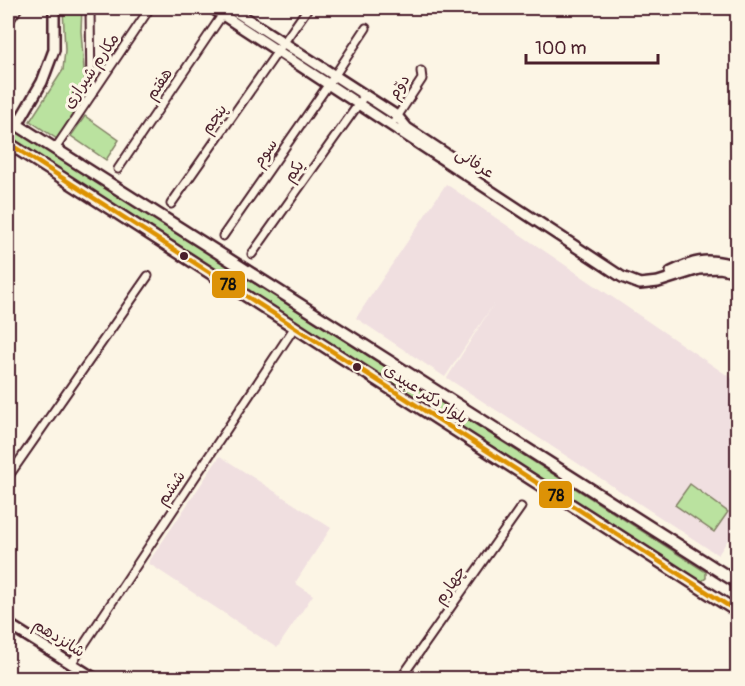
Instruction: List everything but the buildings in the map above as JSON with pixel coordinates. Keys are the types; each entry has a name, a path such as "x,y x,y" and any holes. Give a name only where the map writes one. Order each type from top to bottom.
{"main road":[{"name":"بلوار دکتر عبیدی","path":"12,122 738,583"},
{"name":"بلوار دکتر عبیدی","path":"8,142 738,612"}],"street":[{"path":"8,23 18,8"},
{"path":"12,122 42,82 54,50 54,8"},
{"path":"90,8 91,96"},
{"name":"مکارم شیرازی","path":"55,149 150,8"},
{"name":"عرفانی","path":"212,8 227,10 281,46 335,75 396,116 408,128 630,276 646,281 661,278 686,264 710,260 738,266"},
{"path":"281,46 308,8"},
{"name":"هفتم","path":"118,169 227,10"},
{"path":"335,75 366,28"},
{"name":"عرفانی","path":"281,46 328,85 622,278 640,284 658,282 699,269 720,268 738,272"},
{"name":"پنجم","path":"171,204 281,46"},
{"name":"دوّم","path":"391,126 422,79 421,70"},
{"name":"سوم","path":"223,236 335,75"},
{"name":"یکم","path":"252,254 365,95"},
{"path":"8,477 147,276"},
{"name":"ششم","path":"71,664 294,328"},
{"name":"چهارم","path":"401,678 521,507"},
{"name":"شانزدهم","path":"8,624 94,678"}],"shaded area":[{"path":"446,184 737,382 737,526 718,555 447,378 495,302 445,377 356,318"},
{"path":"220,456 331,528 295,583 313,595 277,648 148,563"}],"green space":[{"path":"63,8 82,8 81,31 86,94 57,139 30,121 63,70 65,50"},
{"path":"85,116 119,140 106,160 71,136"},
{"path":"8,127 706,572 706,578 702,581 697,580 8,139"},
{"path":"690,484 728,512 714,532 675,505"}],"transit line":[{"name":"78","path":"8,143 738,612"}]}
